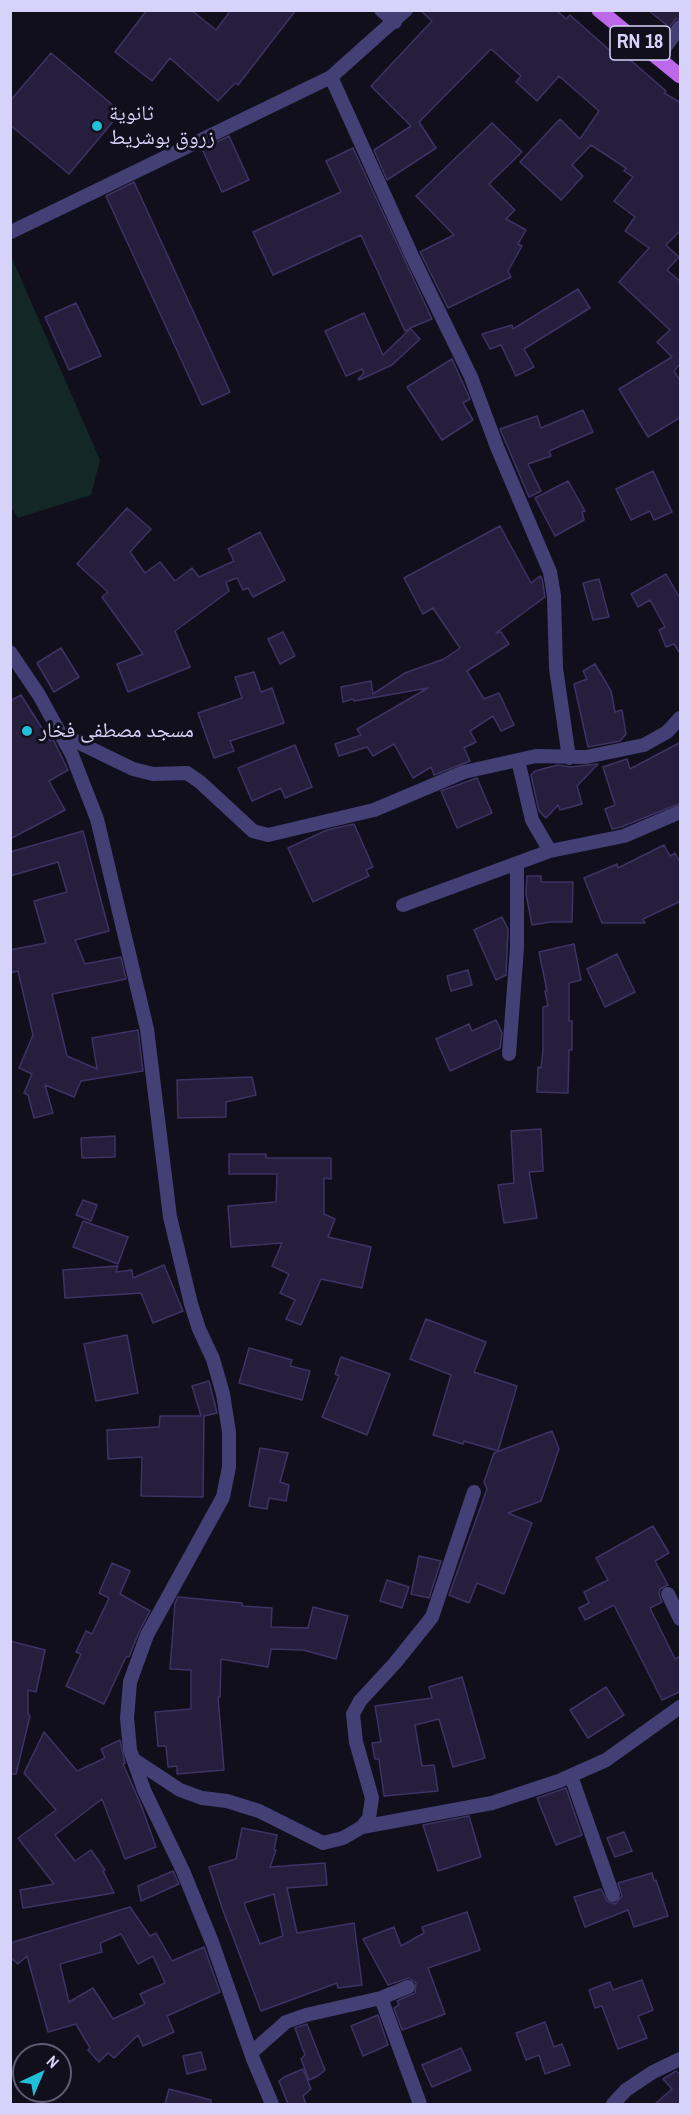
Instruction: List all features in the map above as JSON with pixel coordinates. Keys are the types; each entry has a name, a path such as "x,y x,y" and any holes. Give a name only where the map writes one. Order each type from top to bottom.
{"main road":[{"name":"RN 18","path":"599,10 681,76"}],"street":[{"path":"381,10 395,21"},
{"path":"11,232 331,77 406,10"},
{"path":"657,57 681,27"},
{"path":"331,77 412,256 471,377 497,447 550,572 554,596 556,668 569,758"},
{"path":"10,652 72,755 97,819 147,1029 170,1217 191,1304 216,1368 223,1394 229,1431 229,1467 224,1497 147,1635 130,1682 127,1718 130,1750 144,1790 183,1871 212,1942 251,2053 272,2104"},
{"path":"61,734 133,769 153,774 187,773 200,782 253,831 268,835 374,810 464,772 536,756 586,757 644,745 667,732 680,720"},
{"path":"518,760 532,820 550,851"},
{"path":"403,905 550,851 624,836 681,812"},
{"path":"509,1054 517,948 517,863"},
{"path":"362,1827 369,1818 372,1798 356,1742 353,1714 360,1701 395,1663 432,1617 474,1492"},
{"path":"668,1594 681,1619"},
{"path":"133,1759 180,1790 202,1798 227,1801 259,1811 323,1843 343,1838 362,1827 492,1803 571,1776 606,1760 681,1707"},
{"path":"571,1776 613,1895"},
{"path":"251,2053 286,2022 306,2015 381,1998 408,1987"},
{"path":"381,1998 420,2104"},
{"path":"613,2104 634,2084 681,2059"}],"green space":[{"path":"11,256 100,460 91,495 18,518 10,505"}],"building":[{"path":"147,10 191,10 216,30 231,10 296,10 238,85 235,83 218,101 170,58 152,81 115,52"},
{"path":"420,10 556,10 566,19 570,15 616,56 620,51 666,91 664,93 681,103 681,230 666,245 679,257 667,270 681,282 681,367 679,365 674,371 681,382 681,417 648,437 619,389 672,357 657,342 670,330 619,282 649,248 625,231 635,217 614,201 633,177 624,171 626,168 591,145 572,165 583,176 561,200 520,162 560,119 580,139 599,111 559,76 537,101 516,82 521,76 491,49 419,122 436,148 387,180 374,150 411,126 371,86 432,21"},
{"path":"648,10 681,10 681,18 676,19 669,27"},
{"path":"51,53 121,112 69,174 10,125 10,101"},
{"path":"492,123 522,152 489,184 515,210 506,219 526,230 518,244 522,246 508,271 511,277 448,308 420,252 454,235 416,196"},
{"path":"229,136 249,180 222,192 202,149"},
{"path":"353,148 432,319 410,328 420,339 392,365 359,380 364,373 362,369 346,376 325,331 364,313 383,355 410,329 405,331 361,235 273,275 253,232 341,192 326,161"},
{"path":"134,182 230,392 202,405 106,196"},
{"path":"578,289 590,308 524,349 534,367 516,376 501,345 490,349 482,334 512,325 513,329"},
{"path":"76,303 101,356 69,370 45,317"},
{"path":"452,359 470,399 463,403 473,420 442,440 407,387"},
{"path":"583,410 593,432 549,451 551,456 528,464 541,491 529,497 500,429 537,416 541,428"},
{"path":"653,471 672,512 654,520 650,511 631,520 616,489"},
{"path":"568,481 585,511 582,512 584,520 555,536 535,498"},
{"path":"127,508 151,529 130,552 145,573 160,562 175,581 192,568 199,577 234,561 228,549 260,532 285,580 253,597 248,588 243,590 237,578 226,582 229,591 175,631 190,667 128,692 117,664 143,654 102,597 108,592 77,564"},
{"path":"500,526 531,583 540,576 542,578 545,597 496,633 501,632 509,644 467,671 484,699 499,693 514,725 501,731 493,716 470,731 476,742 464,748 470,761 434,775 431,767 413,778 394,744 373,756 367,747 339,756 335,744 361,735 357,729 428,688 343,702 341,687 371,681 373,694 405,673 444,659 460,648 433,608 423,614 404,578"},
{"path":"666,574 681,600 681,655 674,644 666,647 659,630 665,627 650,600 638,607 631,594"},
{"path":"599,579 609,617 593,620 583,583"},
{"path":"283,632 295,656 280,664 268,639"},
{"path":"61,648 79,677 54,692 37,663"},
{"path":"595,664 611,691 615,712 622,710 626,734 620,741 588,747 574,684 587,679 583,671"},
{"path":"254,672 261,692 272,688 284,723 230,741 234,751 214,758 198,713 242,698 235,677"},
{"path":"21,695 50,741 53,739 68,770 49,781 65,810 10,839 10,701"},
{"path":"681,742 681,803 612,829 605,809 615,805 603,767 627,759 630,769"},
{"path":"295,745 312,787 285,798 281,788 252,801 238,768"},
{"path":"598,764 577,786 582,804 560,810 558,805 546,818 539,811 531,775 535,771 558,765 570,767"},
{"path":"477,778 492,813 457,828 441,791"},
{"path":"354,824 373,867 366,870 369,876 313,902 288,848 327,830"},
{"path":"83,831 109,931 75,940 85,964 121,957 126,979 52,994 67,1056 97,1069 92,1038 138,1030 143,1071 81,1081 74,1097 45,1085 53,1113 34,1118 28,1095 24,1093 32,1074 19,1068 33,1035 18,971 10,973 10,950 46,943 34,901 67,892 58,862 10,876 10,852"},
{"path":"664,845 670,856 675,853 681,864 681,901 643,919 645,923 602,923 584,878 617,864 618,868"},
{"path":"527,876 541,876 541,882 573,882 572,922 532,925 526,894"},
{"path":"502,917 508,929 506,975 496,980 474,930"},
{"path":"574,944 581,980 569,983 572,1050 569,1050 568,1093 537,1092 538,1067 541,1068 543,1051 543,1007 548,1006 539,952"},
{"path":"617,954 635,992 605,1007 587,969"},
{"path":"468,970 472,985 451,991 447,976"},
{"path":"496,1020 502,1033 500,1048 450,1071 436,1039 469,1024 472,1031"},
{"path":"252,1077 256,1095 226,1102 226,1117 178,1118 177,1080"},
{"path":"541,1129 543,1171 529,1172 537,1218 504,1223 498,1185 514,1183 511,1131"},
{"path":"115,1136 115,1157 82,1158 81,1138"},
{"path":"229,1154 266,1154 266,1158 331,1158 331,1179 324,1178 324,1214 335,1219 328,1237 371,1247 362,1288 321,1279 301,1325 286,1319 295,1300 280,1293 289,1274 272,1266 282,1243 231,1247 228,1206 276,1202 277,1174 229,1174"},
{"path":"83,1200 97,1205 91,1221 76,1215"},
{"path":"83,1221 128,1237 118,1264 73,1247"},
{"path":"164,1265 183,1311 153,1323 141,1293 65,1298 63,1270 118,1266 116,1272 132,1270 133,1278"},
{"path":"426,1319 486,1342 474,1372 517,1386 498,1451 433,1435 451,1375 410,1359"},
{"path":"127,1335 138,1393 96,1401 84,1344"},
{"path":"249,1348 292,1360 290,1366 310,1371 302,1400 239,1383"},
{"path":"341,1357 390,1374 367,1435 322,1417 339,1376 335,1374"},
{"path":"209,1381 217,1413 204,1416 203,1497 141,1496 142,1457 108,1459 107,1430 159,1427 160,1416 201,1416 192,1386"},
{"path":"552,1431 559,1449 541,1501 508,1513 532,1523 504,1594 477,1583 469,1603 449,1595 487,1489 484,1482 494,1453"},
{"path":"260,1448 288,1453 280,1482 289,1485 286,1501 269,1498 267,1509 249,1506"},
{"path":"653,1526 669,1553 655,1561 668,1585 660,1589 662,1602 650,1608 675,1659 681,1656 681,1691 662,1700 614,1605 585,1620 579,1608 589,1603 584,1592 608,1580 596,1558"},
{"path":"419,1556 441,1561 429,1598 411,1594"},
{"path":"112,1563 130,1571 120,1594 150,1611 104,1704 66,1686 81,1654 76,1652 86,1631 92,1634 109,1598 99,1593"},
{"path":"387,1580 409,1587 402,1608 380,1601"},
{"path":"178,1597 272,1608 271,1627 308,1628 313,1607 348,1616 336,1659 303,1650 271,1649 268,1667 221,1659 220,1697 218,1697 224,1770 177,1774 177,1766 168,1767 166,1746 158,1746 155,1712 191,1709 191,1670 170,1669 175,1603"},
{"path":"10,1641 45,1650 36,1692 28,1690 28,1714 30,1716 16,1774 10,1774"},
{"path":"462,1677 485,1758 453,1767 439,1719 415,1725 422,1766 434,1765 438,1791 384,1796 379,1759 375,1759 372,1743 381,1742 375,1706 432,1698 429,1687"},
{"path":"606,1687 624,1715 588,1738 570,1710"},
{"path":"44,1732 77,1771 105,1758 101,1749 120,1740 125,1763 123,1764 156,1847 125,1859 102,1799 55,1835 75,1861 91,1850 105,1870 103,1871 114,1893 23,1908 20,1890 54,1884 18,1838 56,1810 24,1773"},
{"path":"566,1788 582,1835 556,1845 537,1798"},
{"path":"469,1816 481,1857 438,1871 423,1825"},
{"path":"242,1828 277,1835 274,1850 276,1850 270,1867 325,1863 327,1885 287,1888 297,1933 354,1923 362,1985 338,1988 337,1983 261,2011 209,1867 236,1859","holes":["274,1894 283,1936 260,1944 244,1903"]},
{"path":"624,1832 632,1851 615,1857 607,1838"},
{"path":"173,1871 179,1884 141,1901 138,1886"},
{"path":"652,1873 668,1916 634,1927 628,1910 585,1927 574,1897 601,1889 607,1901 615,1904 622,1896 618,1883"},
{"path":"130,1907 150,1936 156,1933 172,1961 204,1947 220,1992 167,2016 174,2032 143,2046 138,2035 114,2058 108,2053 99,2062 88,2050 90,2048 76,2024 48,2032 27,1956 18,1964 10,1957 10,1943","holes":["121,1934 138,1964 153,1956 165,1983 140,1994 145,2004 113,2019 93,1988 69,2002 60,1964 102,1952 100,1943"]},
{"path":"467,1912 480,1950 428,1968 445,2014 402,2030 394,2008 399,2005 397,2001 415,1993 416,1983 409,1978 388,1985 363,1939 394,1927 401,1946 424,1933 422,1927"},
{"path":"642,1980 653,2010 638,2016 647,2038 618,2049 602,2006 595,2008 589,1990 610,1982 613,1990"},
{"path":"378,2015 388,2045 363,2056 351,2026"},
{"path":"545,2022 554,2047 562,2044 570,2065 545,2074 539,2055 526,2060 516,2033"},
{"path":"307,2024 325,2070 309,2080 301,2059 305,2055 295,2028"},
{"path":"461,2048 471,2070 432,2087 422,2065"},
{"path":"201,2052 206,2069 187,2074 183,2056"},
{"path":"303,2069 311,2089 303,2096 306,2104 288,2104 279,2081"},
{"path":"676,2071 681,2075 681,2104 655,2104 672,2089 663,2079"},
{"path":"169,2089 211,2100 211,2104 165,2104"}],"place":[{"name":"ثانوية زروق بوشريط","path":"97,126"},
{"name":"مسجد مصطفى فخار","path":"27,731"}]}
